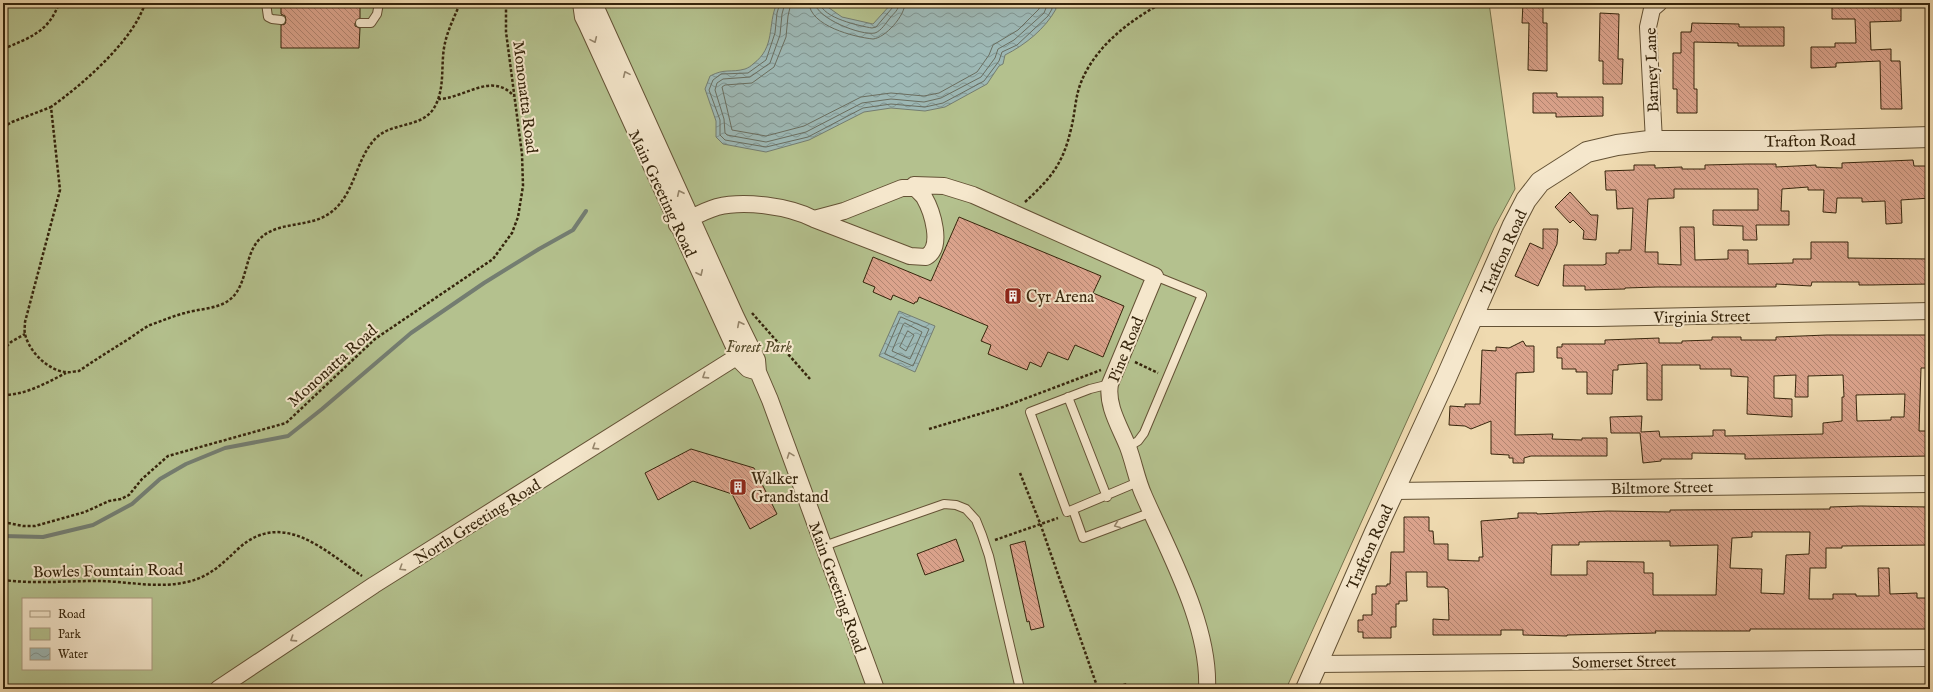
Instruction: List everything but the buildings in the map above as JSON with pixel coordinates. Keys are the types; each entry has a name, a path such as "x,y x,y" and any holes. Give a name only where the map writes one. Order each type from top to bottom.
{"street":[{"name":"Main Greeting Road","path":"581,3 585,21 685,221 757,360 758,372 770,400 876,689"},
{"name":"Main Greeting Road","path":"591,3 597,10 685,221 738,356 744,366 758,372"},
{"name":"Barney Lane","path":"1654,4 1649,17 1648,36 1654,141"},
{"name":"Trafton Road","path":"1306,689 1473,318 1515,220 1526,200 1540,182 1559,168 1587,152 1617,145 1654,141 1793,141 1930,137"},
{"path":"685,221 718,207 741,204 791,210 902,254 921,258 926,257 933,252 934,233 928,205 914,185"},
{"path":"814,219 844,211 902,188 912,188 914,185 944,186 956,189 1155,276"},
{"name":"Pine Road","path":"1155,276 1110,384 1110,403 1128,447 1138,482 1181,579 1199,629 1206,663 1207,689"},
{"name":"Virginia Street","path":"1473,318 1606,318 1930,311"},
{"name":"North Greeting Road","path":"218,689 374,585 738,356"},
{"name":"Biltmore Street","path":"1394,491 1930,484"},
{"name":"Somerset Street","path":"1318,664 1930,658"}],"lane":[{"path":"266,3 268,17 281,20"},
{"path":"360,23 371,23 374,20 379,3"},
{"path":"1128,447 1138,441 1142,436 1168,378 1202,295 1155,276"},
{"path":"1110,384 1068,397 1030,412 1070,511 1083,538 1152,512"},
{"path":"1068,397 1107,497"},
{"path":"1070,511 1107,497 1138,482"},
{"path":"824,546 936,506 951,504 961,506 972,514 986,543 1020,689"}],"path":[{"path":"3,49 40,31 52,20 59,3"},
{"path":"3,127 51,107 78,87 137,23 145,3"},
{"path":"51,107 60,190 25,322 25,334 29,344 38,357 53,369 67,372 79,371 148,326 185,313 220,304 228,300 240,286 254,248 263,236 274,230 313,221 331,212 347,195 364,154 378,136 390,130 418,121 429,115 438,99 441,87 445,41 460,3"},
{"name":"Mononatta Road","path":"3,522 23,526 35,526 85,512 109,501 121,499 129,495 142,479 168,456 286,423 375,339 493,259 512,233 518,217 523,186 522,154 506,32 506,3"},
{"path":"1012,213 1050,178 1063,158 1072,128 1074,105 1080,84 1096,58 1119,31 1141,14 1162,3"},
{"path":"438,99 444,99 493,84 510,91 514,96"},
{"path":"748,309 810,379"},
{"path":"3,350 11,342 25,334"},
{"path":"1121,356 1168,378"},
{"path":"929,429 1003,407 1101,370 1104,364"},
{"path":"3,395 14,395 38,387 67,372"},
{"path":"1020,473 1040,523 1098,689"},
{"path":"986,543 1049,521 1070,511"},
{"name":"Bowles Fountain Road","path":"3,580 25,583 97,581 162,584 186,583 208,575 252,539 276,532 289,532 302,536 374,585"},
{"path":"1109,689 1127,684"}],"green space":[{"name":"Forest Park","path":"3,3 1489,3 1515,189 1494,228 1286,689 3,689"}],"water":[{"path":"777,3 822,3 842,17 873,24 892,3 1054,3 1056,9 1034,36 1005,55 1003,64 999,66 987,84 945,107 925,111 891,108 864,112 809,140 766,152 723,144 716,137 716,121 705,89 710,76 724,71 748,68 760,57 768,43 772,19"},
{"path":"899,311 935,326 915,372 879,356"}],"waterway":[{"path":"3,536 43,537 93,525 132,504 160,479 186,464 225,448 288,436 411,333 484,283 573,230 586,211"}],"place":[{"name":"Cyr Arena","path":"1013,296"},
{"name":"Walker Grandstand","path":"738,487"}]}
